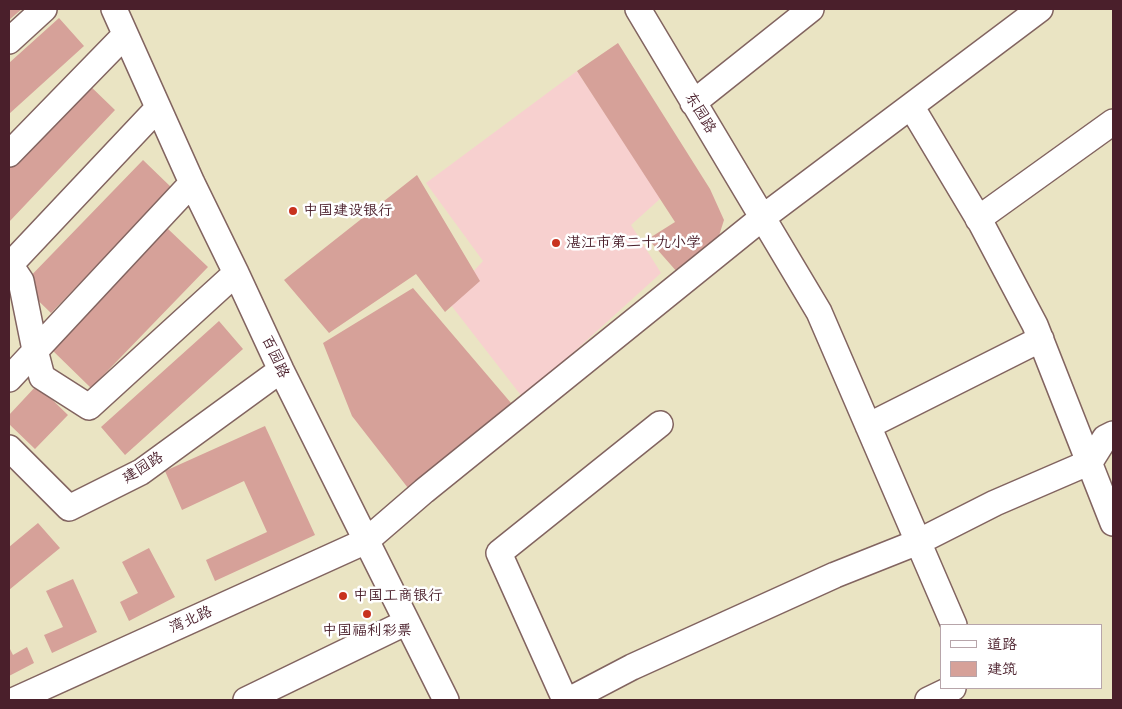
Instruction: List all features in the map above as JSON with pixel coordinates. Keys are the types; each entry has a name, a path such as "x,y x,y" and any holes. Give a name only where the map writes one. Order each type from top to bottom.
{"street":[{"path":"9,41 44,9"},
{"name":"百园路","path":"114,9 192,183 281,370 446,700"},
{"name":"东园路","path":"638,9 819,312 954,624"},
{"path":"693,103 811,9"},
{"name":"湾北路","path":"15,700 49,693 366,541 424,491 762,218 1040,9"},
{"path":"9,154 125,35"},
{"path":"911,106 978,218 1035,325 1113,523"},
{"path":"158,108 10,264 21,281 42,377 89,406 236,273"},
{"path":"978,218 1113,122"},
{"path":"9,378 192,183"},
{"path":"868,426 1040,339"},
{"name":"建园路","path":"9,448 69,508 141,472 281,370"},
{"path":"565,700 499,553 660,424"},
{"path":"569,700 632,667 835,575 918,542 995,503 1090,462 1105,438 1113,434"},
{"path":"246,700 407,622"},
{"path":"928,700 951,689"}],"shaded area":[{"name":"湛江市第二十九小学","path":"577,71 661,198 631,225 661,273 523,398 447,300 483,261 426,183"}],"building":[{"path":"9,9 22,9 9,20"},
{"path":"59,18 84,46 9,114 9,63"},
{"path":"618,43 710,189 724,220 717,242 678,273 648,239 675,222 577,71"},
{"path":"85,81 115,110 9,222 9,160"},
{"path":"143,160 172,188 51,313 22,285"},
{"path":"417,175 480,281 445,312 416,274 329,333 284,280"},
{"path":"167,228 208,267 91,388 51,349"},
{"path":"413,288 517,410 408,488 352,416 323,343"},
{"path":"219,321 243,349 125,455 101,427"},
{"path":"37,385 68,415 35,449 9,424 9,415"},
{"path":"265,426 315,535 215,581 206,560 267,532 244,481 182,510 165,471"},
{"path":"38,523 60,548 9,590 9,547"},
{"path":"149,548 175,597 129,621 120,602 138,593 122,562"},
{"path":"73,579 97,632 52,653 44,635 63,627 46,591"},
{"path":"9,647 13,655 27,647 34,663 9,676"}],"place":[{"name":"中国建设银行","path":"293,211"},
{"name":"湛江市第二十九小学","path":"556,243"},
{"name":"中国工商银行","path":"343,596"},
{"name":"中国福利彩票","path":"367,614"}]}
